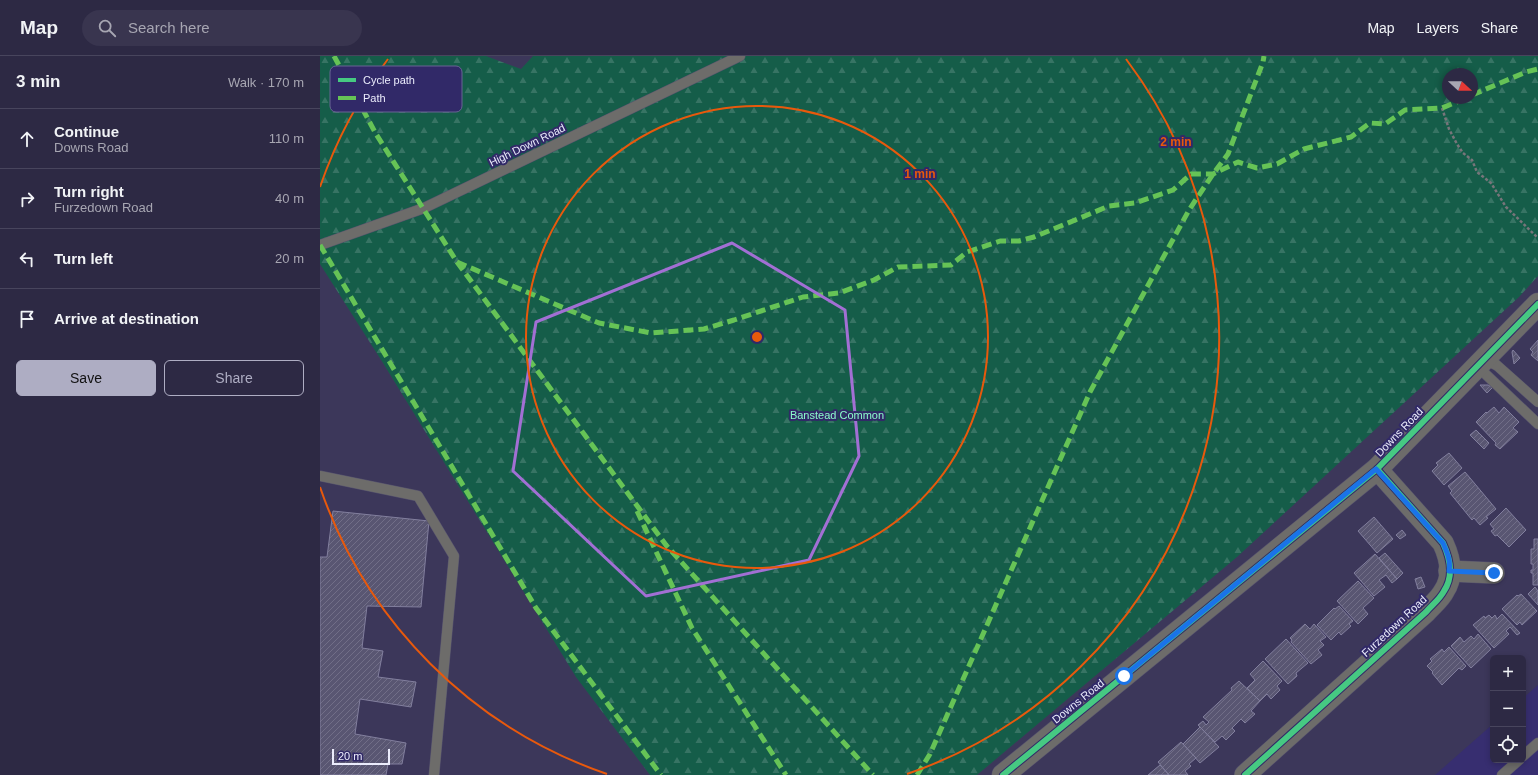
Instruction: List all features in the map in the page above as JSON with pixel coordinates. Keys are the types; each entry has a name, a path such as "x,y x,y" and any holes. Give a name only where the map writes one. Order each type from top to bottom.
{"street":[{"name":"Downs Road","path":"1003,775 1376,469 1486,365 1538,304"},
{"name":"Furzedown Road","path":"1245,775 1426,612 1445,590 1449,578 1450,566 1448,555 1443,543 1376,469"},
{"path":"1449,571 1494,573"}],"lane":[{"name":"High Down Road","path":"320,245 424,208 740,56"},
{"path":"1486,365 1538,402"},
{"path":"1486,365 1538,424"},
{"path":"320,476 418,496 454,556 434,775"},
{"path":"1526,753 1538,743"},
{"path":"1502,775 1516,763"}],"path":[{"path":"1442,108 1449,129 1457,144 1463,153 1472,160 1477,172 1491,183 1506,207 1538,238"}],"highlighted area":[{"path":"732,243 845,310 859,456 809,560 646,596 513,471 536,322"}],"shaded area":[{"path":"1538,685 1538,775 1435,775 1490,727 1490,763 1526,763 1526,695"}],"green space":[{"name":"Banstead Common","path":"320,56 486,56 521,69 533,56 1538,56 1538,276 1519,297 1237,557 977,775 650,775 576,677 383,363 320,264"}],"building":[{"path":"1538,340 1538,361 1531,355 1533,352 1530,349"},
{"path":"1513,350 1520,358 1514,364 1512,352"},
{"path":"1480,385 1488,385 1493,387 1487,393"},
{"path":"1494,407 1499,413 1504,407 1519,422 1513,428 1518,432 1500,449 1476,422 1486,412 1487,413"},
{"path":"1476,430 1489,443 1484,449 1470,435"},
{"path":"1449,453 1462,468 1444,485 1432,471 1438,465 1436,463"},
{"path":"1465,472 1496,509 1486,517 1488,518 1480,525 1474,518 1472,520 1450,493 1452,491 1448,486"},
{"path":"1506,508 1526,530 1509,547 1497,535 1495,536 1491,531 1494,529 1490,524"},
{"path":"333,511 429,521 421,607 367,606 362,648 383,651 378,677 416,682 411,707 360,699 355,734 406,743 402,764 388,764 386,775 320,775 320,557 327,557"},
{"path":"1374,517 1393,539 1377,553 1358,531"},
{"path":"1402,530 1406,535 1400,539 1396,535"},
{"path":"1534,539 1538,539 1538,585 1533,585 1533,573 1531,573 1531,570 1533,570 1533,564 1531,564 1531,549 1534,549"},
{"path":"1385,553 1403,573 1397,579 1379,558"},
{"path":"1375,554 1397,579 1392,583 1386,575 1379,580 1385,587 1374,596 1354,573"},
{"path":"1421,577 1425,587 1418,589 1415,579"},
{"path":"1358,581 1374,598 1363,608 1368,614 1358,624 1337,601"},
{"path":"1535,587 1538,591 1538,605 1528,594"},
{"path":"1521,594 1537,611 1522,625 1520,622 1517,625 1502,609 1517,595 1518,596"},
{"path":"1339,606 1353,621 1349,624 1351,626 1341,635 1339,632 1331,640 1317,625 1334,608 1335,609"},
{"path":"1502,614 1520,633 1517,635 1510,627 1506,631 1509,634 1494,648 1473,625 1484,616 1485,618 1489,615 1492,618 1495,615 1497,619"},
{"path":"1305,624 1310,629 1314,624 1326,637 1320,641 1324,645 1318,650 1322,655 1311,664 1291,642 1292,640 1290,638"},
{"path":"1478,634 1491,649 1471,668 1451,646 1460,637 1464,642 1471,636 1474,639"},
{"path":"1286,639 1308,663 1296,673 1297,676 1288,684 1265,659"},
{"path":"1449,647 1466,666 1462,670 1459,668 1442,685 1427,666 1432,661 1430,659 1442,649 1444,652"},
{"path":"1263,661 1282,681 1277,686 1280,690 1271,699 1267,694 1260,701 1247,688 1255,680 1250,674"},
{"path":"1239,681 1260,701 1251,711 1255,714 1245,723 1241,719 1232,728 1235,731 1226,740 1222,736 1215,742 1198,725 1203,721 1206,725 1209,722 1203,717 1232,690 1231,688"},
{"path":"1200,727 1219,747 1200,763 1183,744"},
{"path":"1181,742 1196,758 1189,764 1191,766 1185,771 1188,775 1169,775 1158,762"},
{"path":"1160,765 1169,775 1148,775"}],"marked path":[{"path":"334,56 339,66"},
{"path":"917,775 930,754 1090,392 1189,210 1228,154 1264,56"},
{"path":"1478,92 1526,72 1538,69"},
{"path":"457,262 599,323 651,333 704,329 803,297 839,293 874,280 898,267 951,265 967,252 1000,241 1019,241 1034,237 1109,206 1135,203 1173,190 1191,174 1213,174 1238,162 1257,168 1277,164 1304,149 1351,137 1370,123 1385,124 1405,110 1442,108 1452,104"},
{"path":"364,112 376,134 457,262 666,545 873,775"},
{"path":"320,245 536,608 661,775"},
{"path":"637,511 692,628 786,775"}],"cycle path":[{"path":"1003,775 1377,469 1538,304"},
{"path":"1245,775 1426,612 1440,597 1447,585 1450,567 1448,555 1443,543 1377,469"}],"route":[{"path":"1124,676 1376,469 1433,530 1443,543 1448,555 1450,566 1449,571 1494,573"}]}
